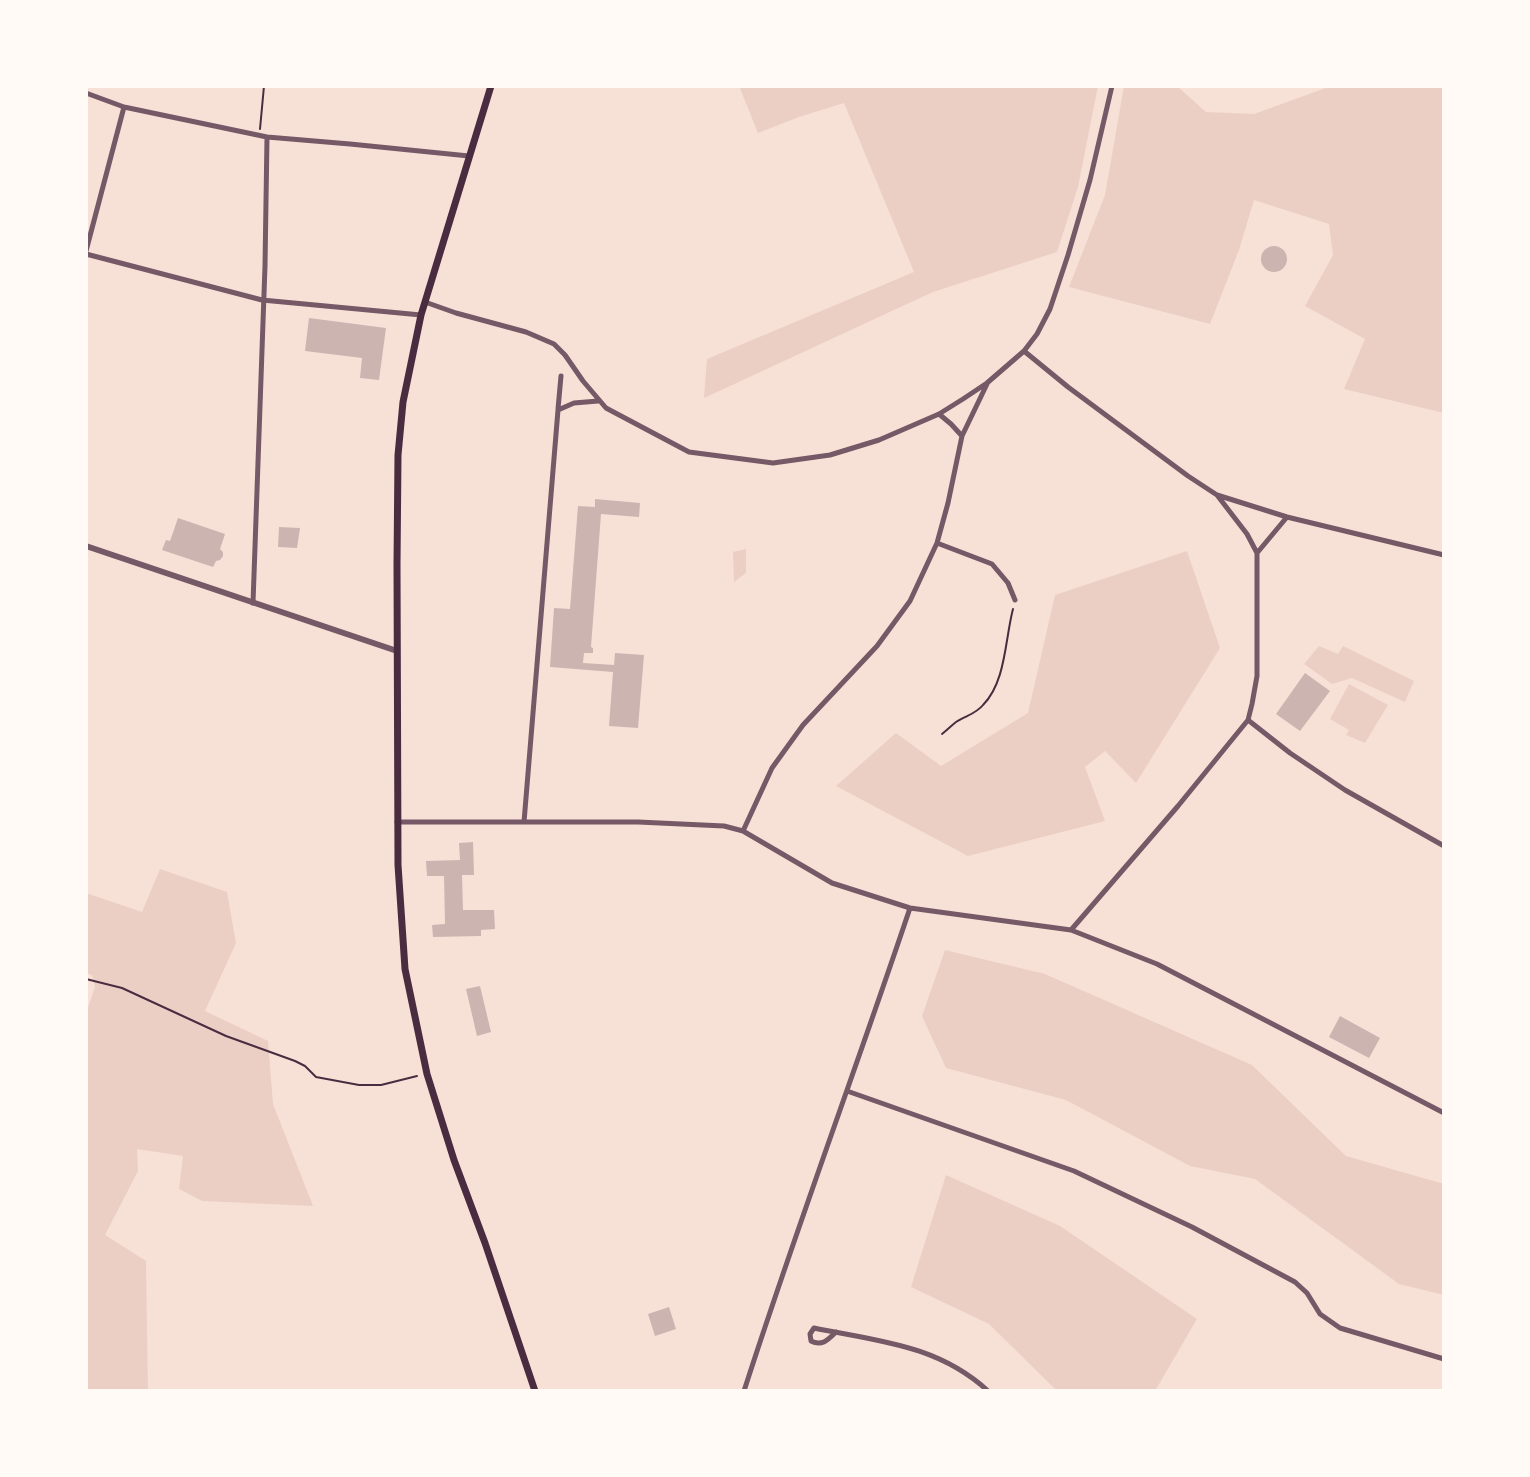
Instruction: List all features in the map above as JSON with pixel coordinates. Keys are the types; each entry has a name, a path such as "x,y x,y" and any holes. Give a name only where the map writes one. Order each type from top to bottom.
{"main road":[{"path":"491,86 421,315 409,364 400,427 397,530 399,905 405,969 427,1074 535,1391"}],"street":[{"path":"425,302 526,332 554,344 598,401 618,416 689,452 773,463 830,455 879,440 939,414 987,383 1024,351 1037,334 1050,309 1090,180 1112,86"},
{"path":"86,93 124,107 259,136 469,156"},
{"path":"124,107 86,252 262,300 421,315"},
{"path":"253,603 267,137"},
{"path":"1024,351 1068,387 1217,495 1287,517 1444,555"},
{"path":"524,822 561,376"},
{"path":"743,831 772,768 803,725 877,646 910,601 937,543 962,436 987,383"},
{"path":"558,410 574,403 598,401"},
{"path":"939,414 962,436"},
{"path":"1071,930 1248,720 1257,676 1257,553 1247,534 1217,495"},
{"path":"1257,553 1287,517"},
{"path":"937,543 992,564 1008,583 1015,600"},
{"path":"86,546 397,651"},
{"path":"1248,720 1345,790 1444,846"},
{"path":"397,822 638,822 724,826 743,831 832,883 910,908 1071,930 1157,964 1444,1113"},
{"path":"744,1391 910,908"},
{"path":"847,1091 1074,1171 1192,1227 1295,1282 1307,1293 1320,1314 1340,1328 1444,1359"},
{"path":"836,1332 823,1343 811,1341 810,1334 814,1328 836,1332 926,1352 964,1371 988,1391"}],"path":[{"path":"259,136 264,86"},
{"path":"942,734 985,704 993,691 1004,661 1015,600"},
{"path":"86,979 122,988 226,1036 295,1061 316,1077 359,1085 381,1085 427,1074"}],"shaded area":[{"path":"739,86 1098,86 1078,187 1057,252 933,292 704,398 707,359 914,272 844,103 758,133"},
{"path":"1124,86 1177,86 1206,112 1254,114 1331,86 1444,86 1444,413 1344,389 1365,339 1305,306 1333,255 1329,224 1254,200 1239,250 1210,324 1069,287 1105,195"},
{"path":"746,549 746,573 734,582 733,552"},
{"path":"1187,551 1220,648 1136,783 1105,751 1085,767 1105,821 968,856 836,786 896,733 941,766 1028,713 1055,595"},
{"path":"1319,646 1338,654 1343,646 1414,681 1405,702 1352,678 1332,684 1304,664"},
{"path":"1349,684 1388,705 1365,743 1346,735 1349,730 1330,719"},
{"path":"160,869 227,892 236,943 205,1011 268,1041 273,1104 313,1206 202,1201 179,1189 183,1156 137,1149 138,1171 105,1235 146,1261 148,1391 86,1391 86,1013 95,987 92,975 86,973 86,893 142,912"},
{"path":"945,950 1045,974 1252,1065 1346,1156 1444,1184 1444,1295 1399,1284 1255,1179 1190,1166 1066,1100 946,1068 922,1016"},
{"path":"946,1175 1060,1226 1197,1319 1155,1391 1057,1391 989,1324 911,1287"}],"building":[{"path":"1274,246 1283,250 1287,259 1283,268 1274,272 1265,268 1261,259 1265,250"},
{"path":"309,318 386,328 379,380 360,378 362,358 305,351"},
{"path":"595,499 640,503 639,517 601,514 593,653 584,653 583,663 614,665 615,653 644,655 638,728 609,726 613,672 550,667 554,608 570,609 578,506 595,507"},
{"path":"178,518 225,534 220,549 223,556 213,567 162,550 166,540 170,541"},
{"path":"279,527 300,528 297,548 278,547"},
{"path":"1305,673 1330,691 1300,731 1276,714"},
{"path":"473,842 474,875 462,875 463,910 494,910 495,929 481,930 481,936 433,937 432,925 445,924 444,876 427,876 426,861 460,860 459,843"},
{"path":"480,986 491,1032 477,1036 466,989"},
{"path":"1340,1016 1380,1038 1369,1058 1329,1037"},
{"path":"669,1307 676,1329 655,1336 648,1314"}]}
